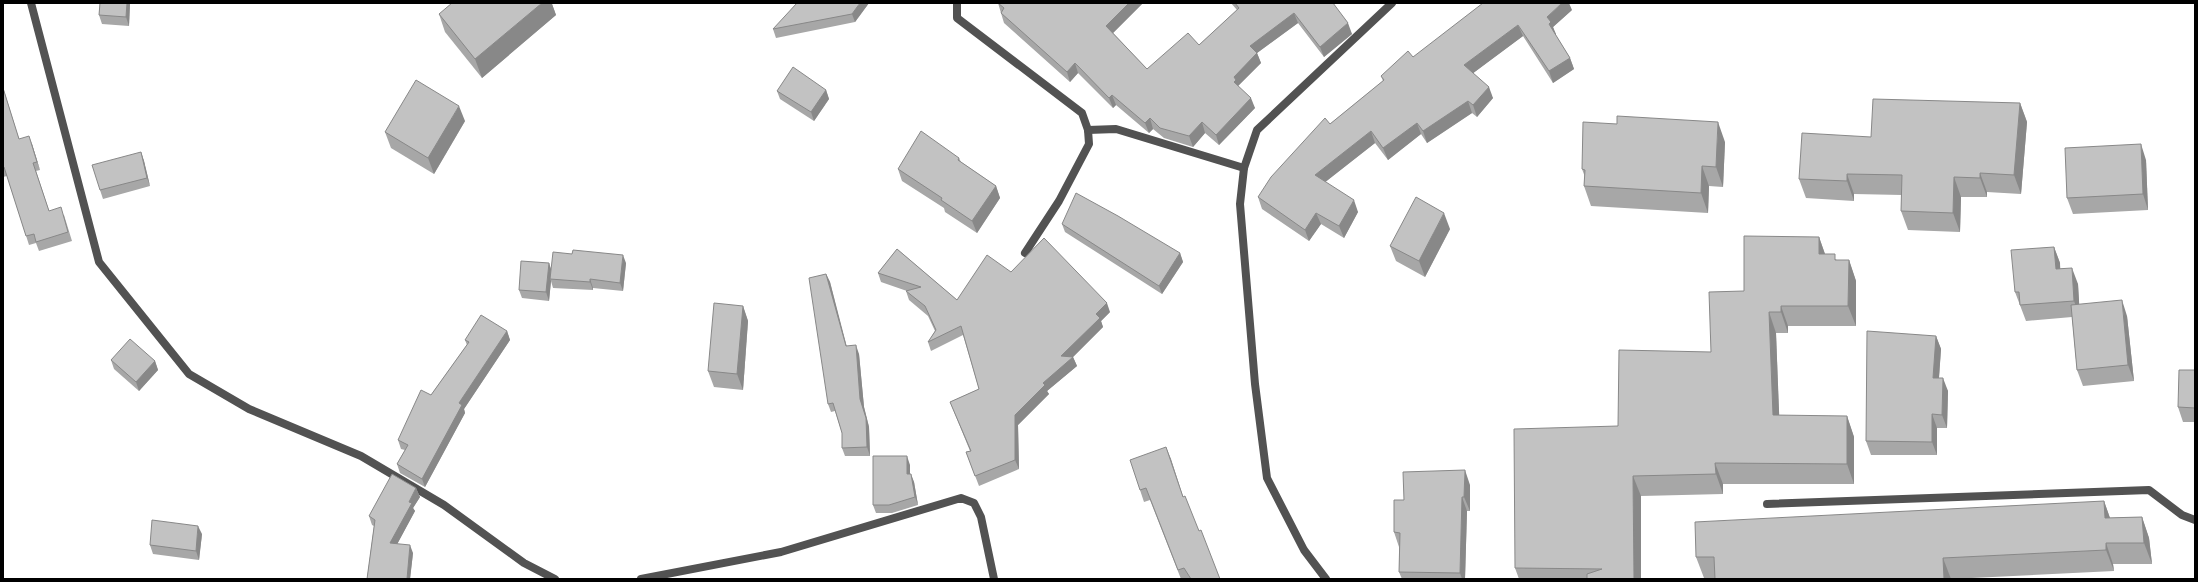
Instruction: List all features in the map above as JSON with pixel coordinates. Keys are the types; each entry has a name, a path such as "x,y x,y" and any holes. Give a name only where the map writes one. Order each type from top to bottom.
{"street":[{"path":"31,3 99,262 189,374 249,409 361,456 444,506 524,563 555,579"},
{"path":"957,3 957,18 1082,113 1088,130 1089,144 1058,201 1025,253"},
{"path":"1326,579 1304,550 1266,478 1255,384 1253,343 1240,204 1244,168 1257,130 1392,3"},
{"path":"1088,130 1116,130 1244,168"},
{"path":"1767,504 2149,490 2182,515 2195,520"},
{"path":"641,579 781,552 962,498 974,503 981,517 994,579"}],"building":[{"path":"100,3 127,3 126,17 99,15"},
{"path":"452,3 542,3 475,59 439,14"},
{"path":"797,3 860,3 852,14 773,29"},
{"path":"998,3 1129,3 1106,26 1147,69 1188,33 1199,45 1239,8 1235,3 1333,3 1348,23 1320,47 1294,13 1250,46 1257,53 1234,77 1236,80 1234,82 1251,98 1216,135 1202,122 1189,136 1160,128 1150,118 1145,123 1112,95 1109,98 1075,63 1067,72 1001,13 1004,8"},
{"path":"1483,3 1562,3 1547,17 1551,22 1549,24 1570,58 1549,71 1518,25 1464,65 1489,87 1473,105 1468,101 1423,131 1417,123 1383,148 1371,131 1315,175 1354,200 1339,226 1316,213 1305,230 1258,197 1271,177 1325,118 1330,124 1384,80 1381,76 1408,51 1413,57"},
{"path":"793,67 826,90 811,112 777,91"},
{"path":"416,80 459,106 428,158 385,132"},
{"path":"3,88 19,139 29,136 37,162 33,163 49,211 61,207 68,232 36,242 34,234 26,236 4,167 3,168"},
{"path":"1873,99 2020,103 2014,175 1980,173 1980,178 1954,177 1953,213 1901,211 1902,175 1847,174 1847,181 1799,179 1802,133 1871,137"},
{"path":"1617,116 1718,122 1716,167 1702,166 1701,193 1584,186 1585,170 1582,169 1583,122 1617,124"},
{"path":"921,131 959,158 958,160 996,186 972,221 941,200 942,198 898,169"},
{"path":"2141,144 2143,194 2067,198 2065,148"},
{"path":"141,152 147,178 100,190 92,165"},
{"path":"1076,193 1180,253 1159,286 1062,224"},
{"path":"1416,197 1444,213 1419,261 1390,246"},
{"path":"1744,236 1819,237 1819,254 1835,254 1835,260 1849,260 1848,306 1781,306 1781,312 1769,312 1773,415 1847,416 1847,464 1715,463 1716,474 1633,476 1634,579 1587,579 1587,574 1602,569 1515,568 1514,429 1618,426 1619,350 1711,352 1709,292 1744,291"},
{"path":"1044,238 1107,303 1096,314 1100,318 1061,356 1073,357 1043,383 1045,385 1015,415 1015,460 975,476 966,452 971,451 950,402 979,389 961,326 928,342 936,330 925,306 906,291 921,287 878,273 897,249 957,300 987,255 1011,272"},
{"path":"2054,247 2056,269 2072,268 2074,301 2020,305 2019,292 2015,292 2011,250"},
{"path":"573,250 623,255 620,283 590,279 590,282 550,279 553,252 572,254"},
{"path":"521,261 549,263 546,292 519,290"},
{"path":"826,274 846,346 856,345 860,399 866,418 867,447 842,448 842,433 833,403 828,404 809,278"},
{"path":"2122,300 2128,365 2077,370 2071,305"},
{"path":"714,303 743,306 737,374 708,371"},
{"path":"481,315 507,331 459,403 462,405 422,479 397,464 408,445 398,440 421,390 431,395 469,342 465,340"},
{"path":"1867,331 1936,336 1933,378 1943,378 1942,415 1932,414 1932,442 1866,441"},
{"path":"130,339 155,361 136,382 111,360"},
{"path":"2179,370 2195,370 2195,408 2178,407"},
{"path":"1166,447 1183,497 1185,496 1199,531 1201,530 1220,579 1191,579 1184,568 1178,570 1146,488 1140,490 1130,460"},
{"path":"873,456 907,456 907,474 911,474 915,497 889,505 873,505"},
{"path":"1465,470 1464,497 1462,497 1460,573 1399,572 1400,533 1394,532 1394,500 1404,500 1403,472"},
{"path":"392,474 416,488 409,502 412,503 390,543 410,545 407,579 367,579 375,520 369,516"},
{"path":"2104,501 2105,518 2142,517 2144,543 2106,543 2106,550 1943,558 1944,579 1715,579 1714,557 1696,557 1695,522"},
{"path":"152,520 198,526 196,551 150,545"}]}
